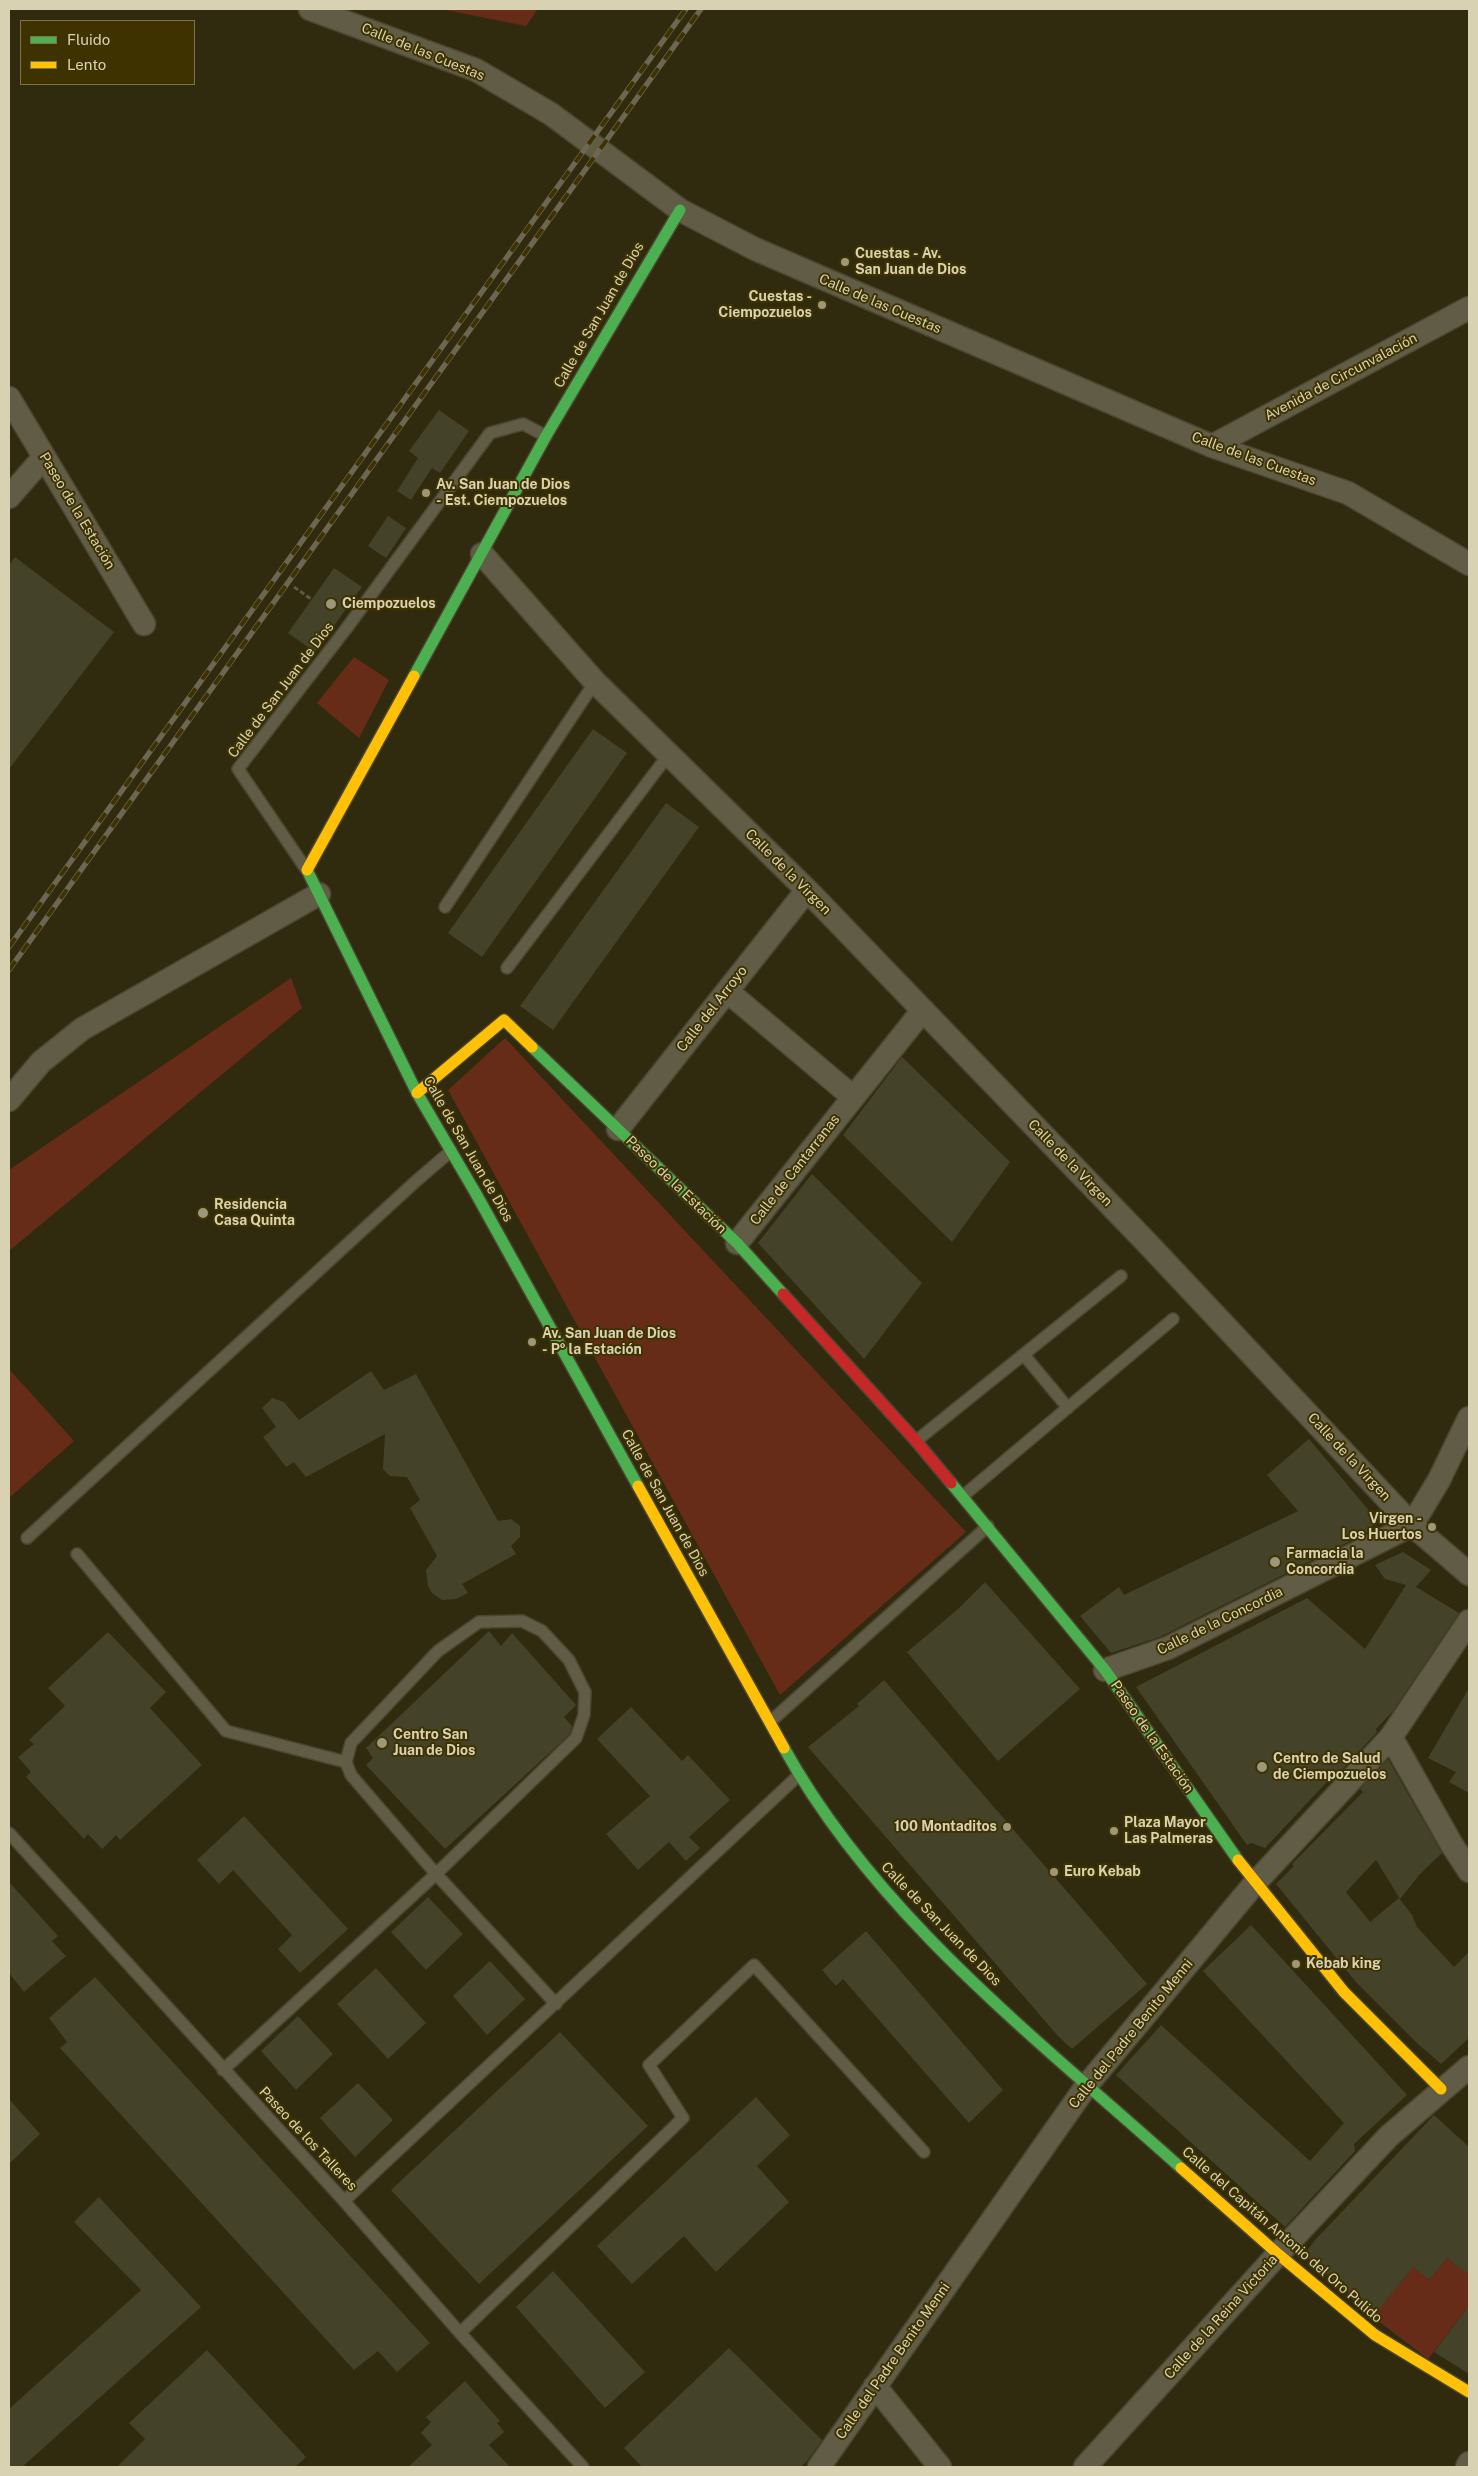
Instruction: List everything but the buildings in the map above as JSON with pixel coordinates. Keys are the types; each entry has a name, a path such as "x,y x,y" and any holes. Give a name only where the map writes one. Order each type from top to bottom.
{"street":[{"name":"Calle de las Cuestas","path":"310,9 476,70 551,114 680,210 772,257 1212,446 1348,493 1469,564"},
{"name":"Calle de San Juan de Dios","path":"680,210 546,436 307,870 417,1093 800,1775 875,1880 969,1978 1087,2085"},
{"name":"Avenida de Circunvalación","path":"1212,446 1469,308"},
{"name":"Paseo de la Estación","path":"9,398 144,624"},
{"path":"9,498 44,457"},
{"name":"Calle de la Virgen","path":"482,554 595,682 807,890 1149,1245 1412,1525 1469,1574"},
{"name":"Calle del Arroyo","path":"618,1129 807,890"},
{"path":"9,1100 41,1062 82,1029 319,894"},
{"path":"727,991 853,1097"},
{"name":"Calle de Cantarranas","path":"737,1243 923,1010"},
{"name":"Paseo de la Estación","path":"417,1093 504,1020 737,1243 916,1441 1105,1670 1254,1883 1344,1992 1441,2089"},
{"path":"1412,1525 1439,1480 1469,1418"},
{"name":"Calle de la Concordia","path":"1105,1670 1168,1648 1412,1525"},
{"name":"Calle del Padre Benito Menni","path":"819,2467 1087,2085 1254,1883 1391,1737 1469,1621"},
{"path":"1391,1737 1452,1845 1469,1871"},
{"name":"Calle de la Reina Victoria","path":"1085,2467 1278,2254 1389,2136 1441,2089 1469,2067"},
{"name":"Calle del Capitán Antonio del Oro Pulido","path":"1087,2085 1278,2254 1375,2335 1469,2392"},
{"path":"875,2386 940,2467"},
{"path":"1467,2467 1469,2463"}],"lane":[{"name":"Calle de San Juan de Dios","path":"307,870 238,769 346,629 490,433 523,424 546,436"},
{"path":"445,907 595,682"},
{"path":"507,968 669,754"},
{"path":"27,1538 414,1182 451,1151"},
{"path":"916,1441 1121,1276"},
{"path":"963,1496 1173,1319"},
{"path":"1024,1355 1068,1408"},
{"path":"770,1722 988,1526"},
{"path":"77,1554 226,1731 346,1762"},
{"path":"223,2070 436,1874 576,1738 584,1715 585,1692 569,1660 542,1631 522,1621 479,1622 438,1651 350,1743 346,1762 352,1775 436,1874 556,2004"},
{"path":"344,2200 800,1775"},
{"name":"Paseo de los Talleres","path":"9,1833 223,2070 344,2200 460,2333 583,2467"},
{"path":"460,2333 683,2118 649,2064 754,1965 924,2152"}],"path":[{"path":"294,587 311,599"}],"shaded area":[{"path":"441,9 538,9 526,26"},
{"path":"354,657 389,680 359,738 317,703"},
{"path":"291,978 302,1008 9,1251 9,1170"},
{"path":"505,1038 966,1532 780,1695 448,1090"},
{"path":"9,1369 74,1441 9,1498"},
{"path":"1447,2258 1469,2275 1469,2306 1428,2359 1373,2317 1413,2267 1429,2280"}],"railway":[{"path":"9,947 686,9"},
{"path":"9,970 701,9"}],"traffic: fast":[{"path":"414,676 546,436 680,210"},
{"path":"307,870 417,1093 475,1192 638,1486"},
{"path":"532,1047 737,1243 783,1294"},
{"path":"951,1483 1105,1670 1238,1860"},
{"path":"784,1748 822,1810 866,1867 913,1922 964,1974 1018,2024 1181,2168"}],"traffic: slow":[{"path":"307,870 414,676"},
{"path":"417,1093 504,1020 532,1047"},
{"path":"638,1486 784,1748"},
{"path":"1238,1860 1344,1992 1441,2089"},
{"path":"1181,2168 1278,2254 1375,2335 1469,2392"}],"traffic: jam":[{"path":"783,1294 916,1441 951,1483"}],"place":[{"name":"Cuestas - Av. San Juan de Dios","path":"845,262"},
{"name":"Cuestas - Ciempozuelos","path":"822,305"},
{"name":"Av. San Juan de Dios - Est. Ciempozuelos","path":"426,493"},
{"name":"Ciempozuelos","path":"331,604"},
{"name":"Residencia Casa Quinta","path":"203,1213"},
{"name":"Av. San Juan de Dios - Pº la Estación","path":"532,1342"},
{"name":"Virgen - Los Huertos","path":"1432,1527"},
{"name":"Farmacia la Concordia","path":"1275,1562"},
{"name":"Centro San Juan de Dios","path":"382,1743"},
{"name":"Centro de Salud de Ciempozuelos","path":"1262,1767"},
{"name":"100 Montaditos","path":"1007,1827"},
{"name":"Plaza Mayor Las Palmeras","path":"1114,1831"},
{"name":"Euro Kebab","path":"1054,1872"},
{"name":"Kebab king","path":"1296,1964"}]}
